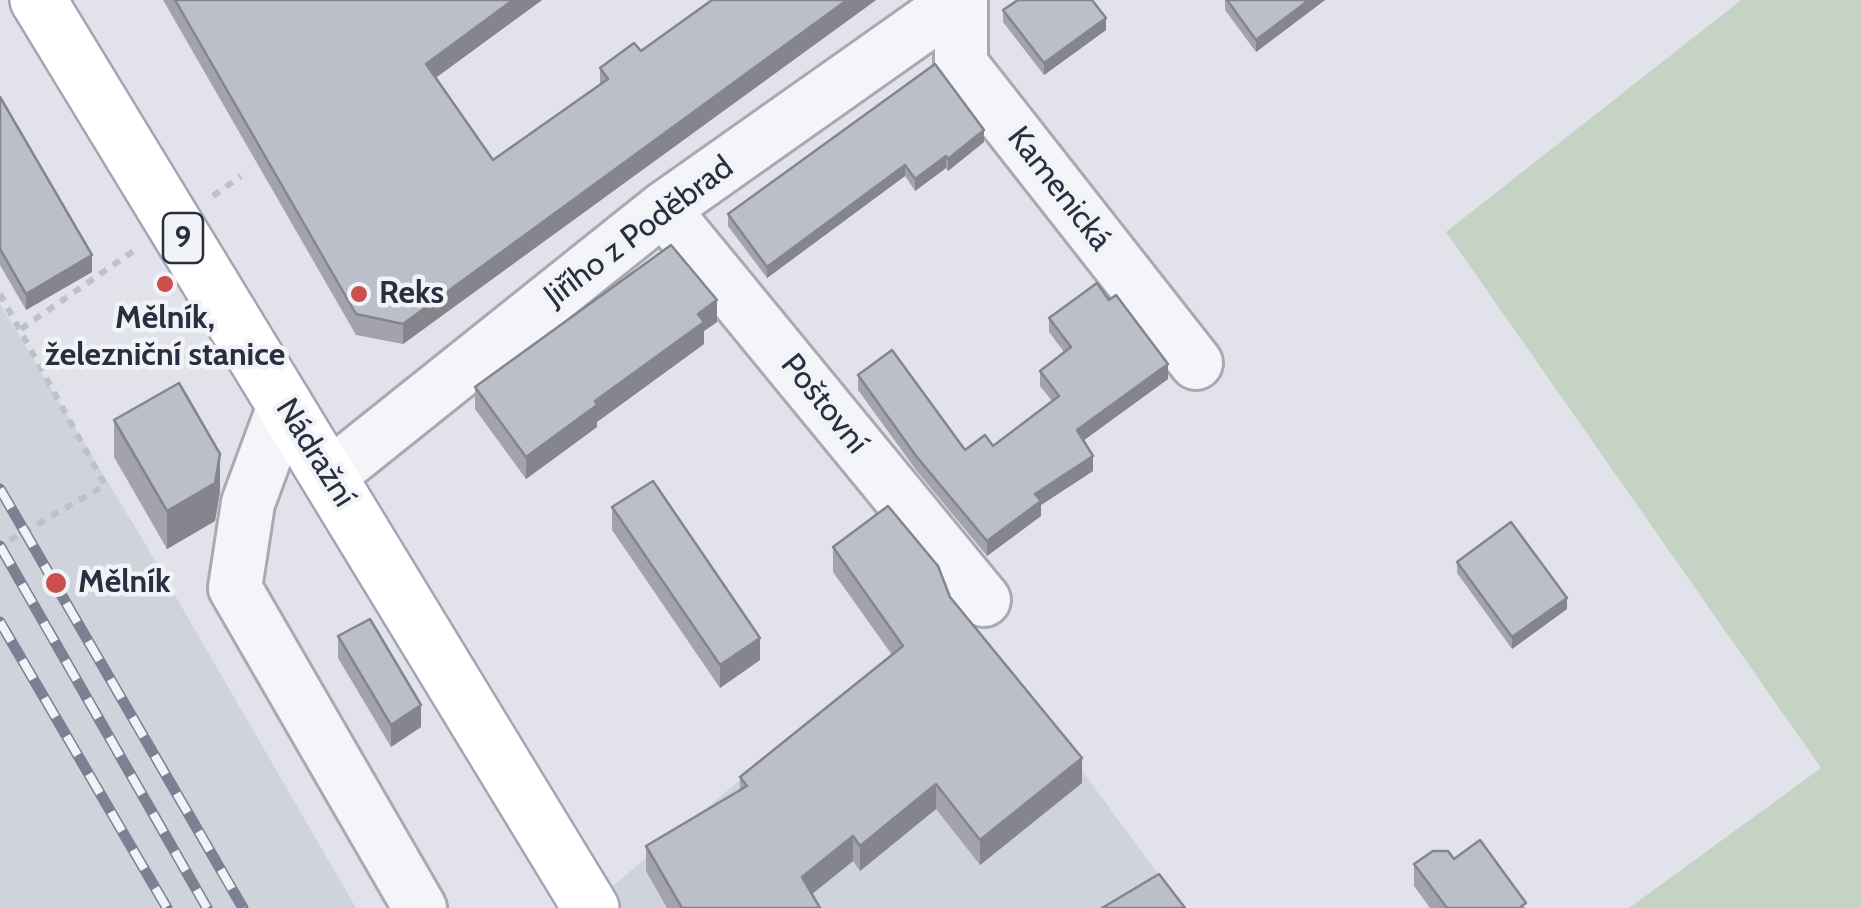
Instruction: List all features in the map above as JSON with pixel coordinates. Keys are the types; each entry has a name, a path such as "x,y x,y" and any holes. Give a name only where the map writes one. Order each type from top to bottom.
{"main road":[{"name":"Nádražní","path":"38,0 591,908"}],"street":[{"name":"Jiřího z Poděbrad","path":"329,476 664,209 960,0"},
{"name":"Kamenická","path":"960,0 961,64 1196,364"},
{"name":"Poštovní","path":"664,209 984,600"},
{"path":"284,404 248,503 235,588 420,908"}],"path":[{"path":"204,202 242,176"},
{"path":"21,329 141,246"},
{"path":"0,294 105,485 0,546"}],"shaded area":[{"path":"0,304 143,540 356,908 0,908"},
{"path":"957,600 1183,908 622,908 610,888"}],"green space":[{"path":"1741,0 1861,0 1861,908 1629,908 1821,768 1446,232"}],"building":[{"path":"175,0 513,0 426,64 493,160 608,79 600,68 634,43 641,51 712,0 847,0 403,324 356,314"},
{"path":"1018,0 1092,0 1106,18 1044,63 1003,10"},
{"path":"1227,0 1309,0 1256,40"},
{"path":"935,64 984,130 915,179 905,165 767,267 728,214"},
{"path":"0,97 92,255 26,294 0,249"},
{"path":"671,245 717,300 698,314 704,322 526,457 475,387"},
{"path":"1097,283 1109,300 1116,295 1168,364 1077,430 1093,456 1035,494 1041,501 987,541 916,456 858,375 892,350 965,450 985,435 993,446 1059,396 1040,371 1071,347 1049,318"},
{"path":"179,383 220,454 215,483 167,511 114,420"},
{"path":"653,481 760,638 720,665 612,507"},
{"path":"888,506 938,566 950,597 1082,758 980,840 936,784 860,846 853,836 802,877 820,908 682,908 646,846 747,786 740,777 903,646 833,547"},
{"path":"1511,522 1567,598 1512,637 1457,562"},
{"path":"370,619 421,705 391,725 338,636"},
{"path":"1480,840 1526,903 1519,908 1447,908 1414,864 1433,851 1448,851 1454,859"},
{"path":"1159,874 1185,908 1102,908"}],"railway":[{"path":"0,489 243,908"},
{"path":"0,546 207,908"},
{"path":"0,622 167,908"}],"place":[{"name":"Mělník, železniční stanice","path":"165,284"},
{"name":"Reks","path":"359,294"},
{"name":"Mělník","path":"56,583"}]}
